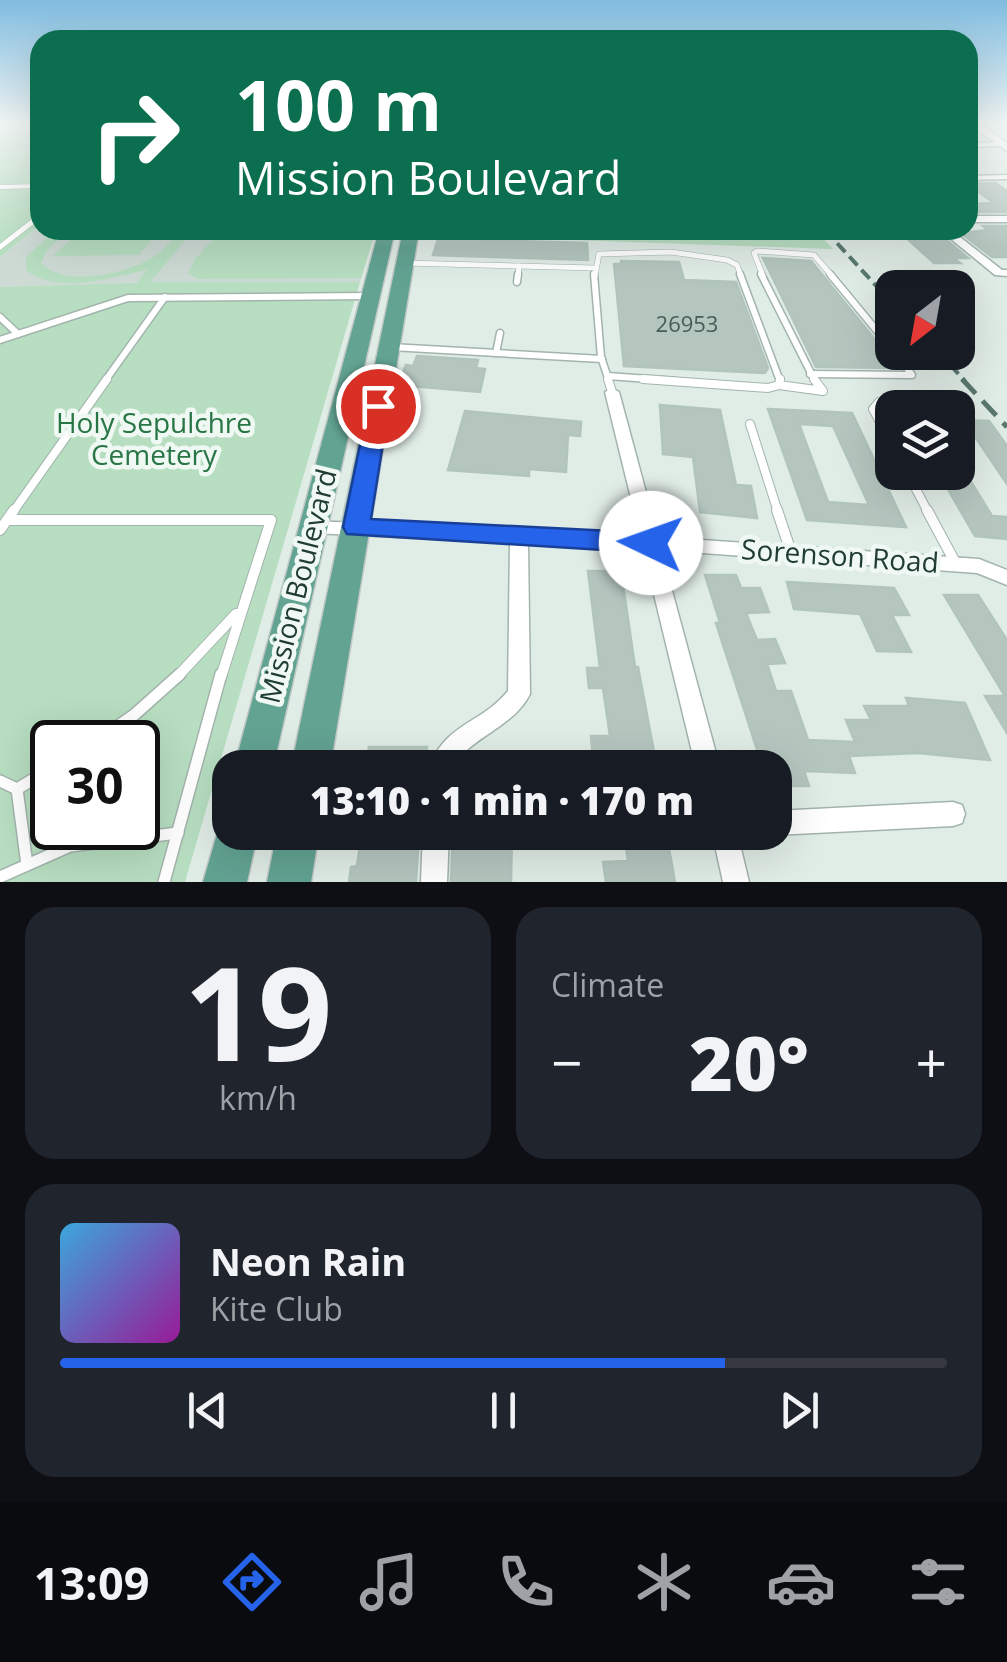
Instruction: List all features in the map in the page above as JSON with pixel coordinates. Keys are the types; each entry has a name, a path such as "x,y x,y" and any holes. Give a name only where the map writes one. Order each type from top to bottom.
{"main road":[{"name":"Mission Boulevard","path":"257,750 384,240"},
{"path":"389,240 396,259 405,263"},
{"name":"Mission Boulevard","path":"313,750 409,240"},
{"path":"225,882 233,850"},
{"path":"288,882 294,850"}],"street":[{"path":"978,178 1007,178"},
{"path":"978,219 1007,219"},
{"path":"958,240 1003,273"},
{"path":"610,384 703,750"},
{"name":"Sorenson Road","path":"312,526 956,564 979,566 1007,578"},
{"path":"448,750 494,722 509,710 519,694 519,536"},
{"path":"792,822 953,814"},
{"path":"434,882 435,850"},
{"path":"728,850 736,882"}],"lane":[{"path":"0,186 30,186"},
{"path":"0,247 30,224"},
{"path":"778,385 780,379 737,265 730,260 687,254 606,252 596,258 602,359 610,384 768,388 778,385 823,392 810,374 758,267 756,252 814,255 875,328"},
{"path":"405,263 594,268"},
{"path":"516,282 519,266"},
{"path":"0,340 128,298 368,296"},
{"path":"0,530 165,297"},
{"path":"0,317 18,334"},
{"path":"496,352 500,334"},
{"path":"389,346 602,359"},
{"path":"810,374 912,375 908,370"},
{"path":"750,424 791,552"},
{"path":"916,490 956,564"},
{"path":"8,520 272,520 239,611 164,882"},
{"path":"130,720 188,668 239,611"},
{"path":"0,781 17,789"},
{"path":"17,789 30,781"},
{"path":"17,789 27,865"},
{"path":"0,877 70,846 178,833"}],"shaded area":[{"path":"30,233 30,240 373,240 360,282 0,287 0,257"}],"green space":[{"path":"0,166 30,166 30,233 0,257"},
{"name":"Holy Sepulchre Cemetery","path":"45,240 58,240 41,263 52,271 82,277 132,267 161,252 171,240 186,240 150,282 360,282 224,750 212,750 212,789 185,882 0,882 0,287 137,283 147,270 85,282 39,278 26,270 26,257"},
{"path":"71,240 152,240 139,255 53,256"},
{"path":"213,240 373,240 361,278 198,279 188,273"},
{"path":"571,240 825,240 833,249"}],"building":[{"path":"996,183 1007,191 1007,212 978,212 978,204 994,203 978,191 978,184"},
{"path":"983,226 1007,226 1007,257 992,257 970,240 978,240 978,231 988,230"},
{"path":"438,240 587,243 588,260 433,255"},
{"path":"909,240 946,240 968,258 953,258 960,263 934,263"},
{"path":"763,258 811,261 875,340 875,368 816,367"},
{"path":"679,262 684,280 736,282 768,368 765,373 624,366 614,264"},
{"path":"417,356 478,360 476,368 485,369 480,392 398,385 406,365 413,366"},
{"path":"660,405 720,410 736,485 751,486 757,518 700,512 693,457 663,454"},
{"path":"768,409 852,413 875,462 875,490 888,490 906,527 807,520","holes":["799,424 833,426 869,505 828,502"]},
{"path":"465,411 581,422 580,436 568,435 566,472 529,469 529,476 448,470"},
{"path":"975,421 989,421 1007,446 1007,484 975,436"},
{"path":"975,488 992,516 1007,517 1007,539 975,536 948,490"},
{"path":"588,571 621,571 635,667 654,750 592,750 591,736 610,736 603,688 589,688 587,668 600,668"},
{"path":"705,575 736,575 741,588 760,588 769,612 746,613 757,640 775,639 785,663 767,664 776,691 791,691 808,740 855,742 846,720 871,720 864,706 909,706 906,698 965,703 990,760 918,753 849,756 855,773 804,771 809,786 792,786 792,750 757,750 716,623 720,623"},
{"path":"787,582 894,588 909,615 892,615 911,652 877,651 860,614 794,609"},
{"path":"944,595 978,595 1007,640 1007,733 985,696 1005,696"},
{"path":"369,747 427,747 427,750 369,750"},
{"path":"359,850 418,850 416,882 349,882 351,867 357,866"},
{"path":"452,850 512,850 511,882 451,882"},
{"path":"626,850 669,850 675,882 606,882 603,862 628,861"}],"railway":[{"path":"834,240 875,284"},
{"path":"955,370 965,381"},
{"path":"962,379 1007,427"}],"route":[{"path":"378,406 356,527 651,543"}]}
